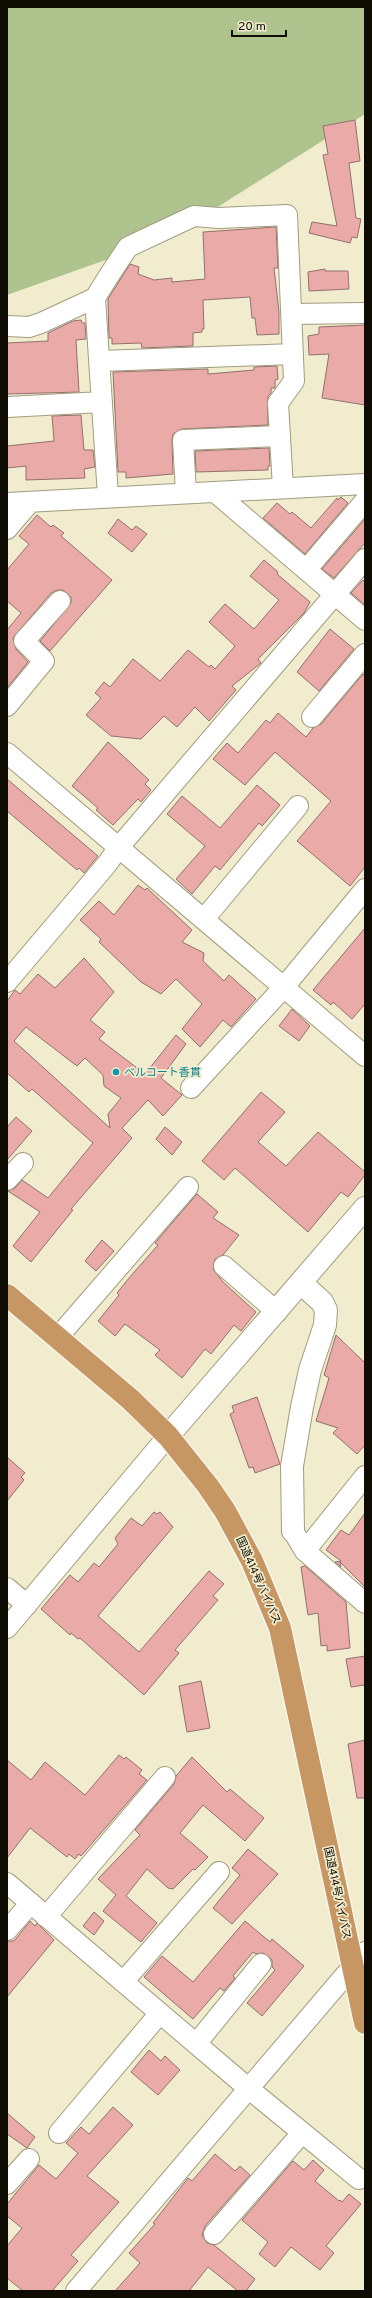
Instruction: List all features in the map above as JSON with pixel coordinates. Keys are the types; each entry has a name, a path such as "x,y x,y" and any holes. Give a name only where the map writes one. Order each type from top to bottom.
{"highway":[{"name":"国道414号バイパス","path":"7,1295 130,1399 168,1436 208,1486 225,1511 252,1561 280,1628 359,1960 365,2024"}],"street":[{"path":"7,326 29,327 95,298 128,247 194,216 220,218 287,215 294,381 278,402 283,488"},
{"path":"95,298 108,496"},
{"path":"292,314 365,312"},
{"path":"100,361 293,354"},
{"path":"7,407 102,402"},
{"path":"186,493 183,440 280,436"},
{"path":"7,503 108,496 216,493 365,484"},
{"path":"216,493 365,620"},
{"path":"306,570 365,501"},
{"path":"7,529 30,502"},
{"path":"7,982 107,864 119,847 365,559"},
{"path":"7,706 44,661 24,642 60,601"},
{"path":"312,717 365,654"},
{"path":"7,754 284,987 362,1048"},
{"path":"204,919 298,806"},
{"path":"191,1088 284,987 365,889"},
{"path":"7,1180 23,1163"},
{"path":"58,1337 188,1187"},
{"path":"7,1628 168,1436 302,1284 365,1208"},
{"path":"224,1266 277,1312"},
{"path":"302,1284 322,1302 326,1310 325,1325 310,1370 292,1466 293,1531 305,1551 365,1603"},
{"path":"305,1551 365,1476"},
{"path":"7,1588 27,1605"},
{"path":"46,1917 165,1777"},
{"path":"123,1982 219,1872"},
{"path":"7,1883 160,2014 359,2179"},
{"path":"7,1930 31,1903"},
{"path":"76,2291 359,1960"},
{"path":"196,2044 261,1964"},
{"path":"59,2133 160,2014"},
{"path":"214,2234 302,2133"},
{"path":"7,2184 29,2159"}],"green space":[{"path":"7,7 365,7 365,114 170,237 7,295"}],"building":[{"path":"355,120 360,161 349,163 356,218 361,219 357,238 352,237 350,243 309,233 312,222 337,226 323,155 328,154 323,126"},
{"path":"276,227 278,268 274,268 279,312 279,334 257,335 255,318 252,318 250,297 203,300 204,329 202,329 202,332 193,333 193,346 142,348 141,343 112,344 112,338 109,338 108,299 130,264 139,267 138,274 154,280 172,278 172,282 205,279 203,232"},
{"path":"325,269 325,271 348,271 349,289 309,291 308,272"},
{"path":"81,320 82,323 85,323 86,339 76,340 79,392 7,394 7,343 48,341 48,333 73,321"},
{"path":"365,325 365,405 322,398 329,354 309,355 308,336 319,334 319,327"},
{"path":"277,366 278,379 275,380 275,388 271,388 271,393 268,396 268,425 182,429 173,434 173,474 126,478 126,472 118,472 113,372 208,369 208,374 254,370 254,367"},
{"path":"81,415 84,450 93,450 95,467 84,469 85,478 26,480 26,466 7,468 7,446 54,441 52,416"},
{"path":"269,448 270,466 268,466 268,470 196,472 195,451"},
{"path":"341,497 348,503 305,554 263,518 277,503 290,514 292,512 311,528 337,498 338,500"},
{"path":"37,515 51,527 53,525 64,533 61,536 112,580 50,651 40,641 71,603 71,597 63,590 57,590 51,593 13,638 16,649 28,662 7,688 7,630 21,613 7,601 7,570 29,544 19,536"},
{"path":"118,519 132,530 136,526 147,534 132,552 108,533"},
{"path":"365,519 365,543 334,578 322,569"},
{"path":"264,560 278,572 277,574 310,602 304,613 258,659 261,663 232,686 236,690 209,721 195,707 177,727 164,716 141,739 111,736 86,715 101,698 95,693 104,682 110,687 133,659 160,681 188,650 209,667 211,665 215,669 235,646 209,622 225,604 254,629 279,600 250,576"},
{"path":"363,580 365,582 365,605 351,593"},
{"path":"330,629 354,649 319,691 297,672"},
{"path":"363,674 365,676 365,867 350,886 297,841 331,801 275,752 245,785 213,759 227,743 238,753 266,720 270,723 278,713 306,737 313,728 321,724"},
{"path":"108,742 149,780 145,784 151,790 141,802 138,799 113,825 96,810 98,808 72,786"},
{"path":"7,779 98,856 84,873 79,868 77,870 7,811"},
{"path":"257,785 280,805 262,826 259,823 220,870 215,866 192,894 176,879 205,846 167,814 182,796 220,828"},
{"path":"138,885 145,890 147,888 192,930 182,942 204,953 203,961 224,981 229,975 256,999 231,1027 223,1020 200,1047 182,1029 202,1004 176,979 161,994 141,982 99,942 101,939 80,920 99,901 114,915"},
{"path":"365,928 365,1004 352,1019 333,1002 331,1005 313,990"},
{"path":"84,958 114,992 90,1020 105,1032 99,1039 145,1074 176,1035 186,1044 161,1078 182,1095 163,1116 148,1100 122,1128 132,1138 71,1209 73,1210 31,1262 13,1246 40,1212 8,1191 15,1188 22,1180 48,1198 93,1143 32,1089 29,1092 7,1073 7,1001 15,990 20,994 38,974 55,988","holes":["26,1027 77,1066 85,1058 103,1075 104,1086 121,1098 108,1114 110,1128 14,1041"]},
{"path":"292,1009 310,1026 299,1041 279,1026"},
{"path":"261,1092 285,1112 258,1142 286,1166 318,1132 365,1172 365,1175 348,1197 341,1192 308,1232 235,1168 224,1180 202,1161"},
{"path":"16,1117 32,1131 7,1160 7,1127"},
{"path":"165,1127 182,1142 172,1155 156,1139"},
{"path":"197,1194 218,1212 213,1218 239,1235 223,1255 215,1259 213,1269 223,1282 256,1312 241,1331 234,1325 211,1354 205,1349 182,1378 155,1355 160,1350 125,1324 115,1336 98,1321 119,1295 117,1293 158,1245 155,1243"},
{"path":"102,1240 114,1251 96,1271 85,1261"},
{"path":"336,1335 365,1363 365,1445 357,1454 333,1433 338,1428 316,1421 329,1378 324,1375"},
{"path":"257,1397 280,1464 255,1473 253,1467 249,1468 230,1414 234,1412 232,1406"},
{"path":"7,1457 25,1473 21,1477 24,1480 7,1501"},
{"path":"154,1512 157,1514 160,1512 173,1527 98,1616 139,1652 209,1571 224,1584 213,1596 218,1600 175,1650 179,1653 144,1695 80,1638 78,1639 71,1633 70,1635 41,1609 70,1575 78,1582 94,1563 99,1567 118,1544 115,1538 131,1518 142,1526"},
{"path":"365,1513 365,1587 340,1562 341,1567 335,1562 341,1561 326,1550 341,1530 349,1535"},
{"path":"305,1566 346,1602 350,1648 327,1651 327,1645 321,1646 318,1613 308,1615 301,1567"},
{"path":"365,1656 365,1685 351,1687 346,1659"},
{"path":"201,1681 210,1728 187,1732 179,1686"},
{"path":"365,1740 365,1798 357,1798 348,1744"},
{"path":"119,1755 124,1759 126,1757 142,1770 139,1774 147,1780 81,1856 79,1854 75,1859 69,1854 67,1857 30,1828 7,1858 7,1760 31,1780 45,1762 85,1795"},
{"path":"192,1757 227,1792 230,1789 264,1818 245,1841 203,1805 180,1833 208,1857 195,1870 193,1869 173,1889 168,1888 147,1869 126,1896 157,1923 141,1942 103,1911 116,1895 98,1879 140,1835 135,1830 174,1784 176,1776"},
{"path":"248,1849 278,1874 232,1924 213,1908 240,1875 232,1868"},
{"path":"94,1912 104,1921 94,1935 83,1926"},
{"path":"30,1921 35,1926 37,1923 54,1940 7,1997 7,1941 14,1941"},
{"path":"245,1921 270,1942 272,1939 304,1966 262,2016 247,2003 275,1970 272,1967 272,1960 263,1953 256,1954 253,1952 233,1976 235,1978 224,1991 220,1988 193,2019 144,1977 162,1956 193,1982"},
{"path":"149,2050 161,2061 165,2056 180,2070 158,2095 131,2072"},
{"path":"113,2107 133,2125 87,2176 119,2202 71,2255 78,2261 52,2291 23,2291 7,2278 7,2246 22,2228 7,2216 7,2204 39,2165 56,2179 78,2153 66,2143 81,2127 89,2134"},
{"path":"7,2113 35,2137 27,2148 7,2134"},
{"path":"215,2154 235,2171 240,2166 250,2175 205,2226 202,2235 207,2243 214,2245 255,2279 246,2291 238,2291 208,2267 189,2291 115,2291 140,2263 129,2253 155,2224 153,2223 188,2178 192,2181"},
{"path":"313,2160 324,2170 315,2181 339,2201 340,2200 342,2202 349,2194 361,2204 326,2246 334,2253 320,2270 291,2247 275,2267 259,2254 268,2242 242,2220 293,2161 304,2170"}],"place":[{"name":"ベルコート香貫","path":"116,1072"}]}
